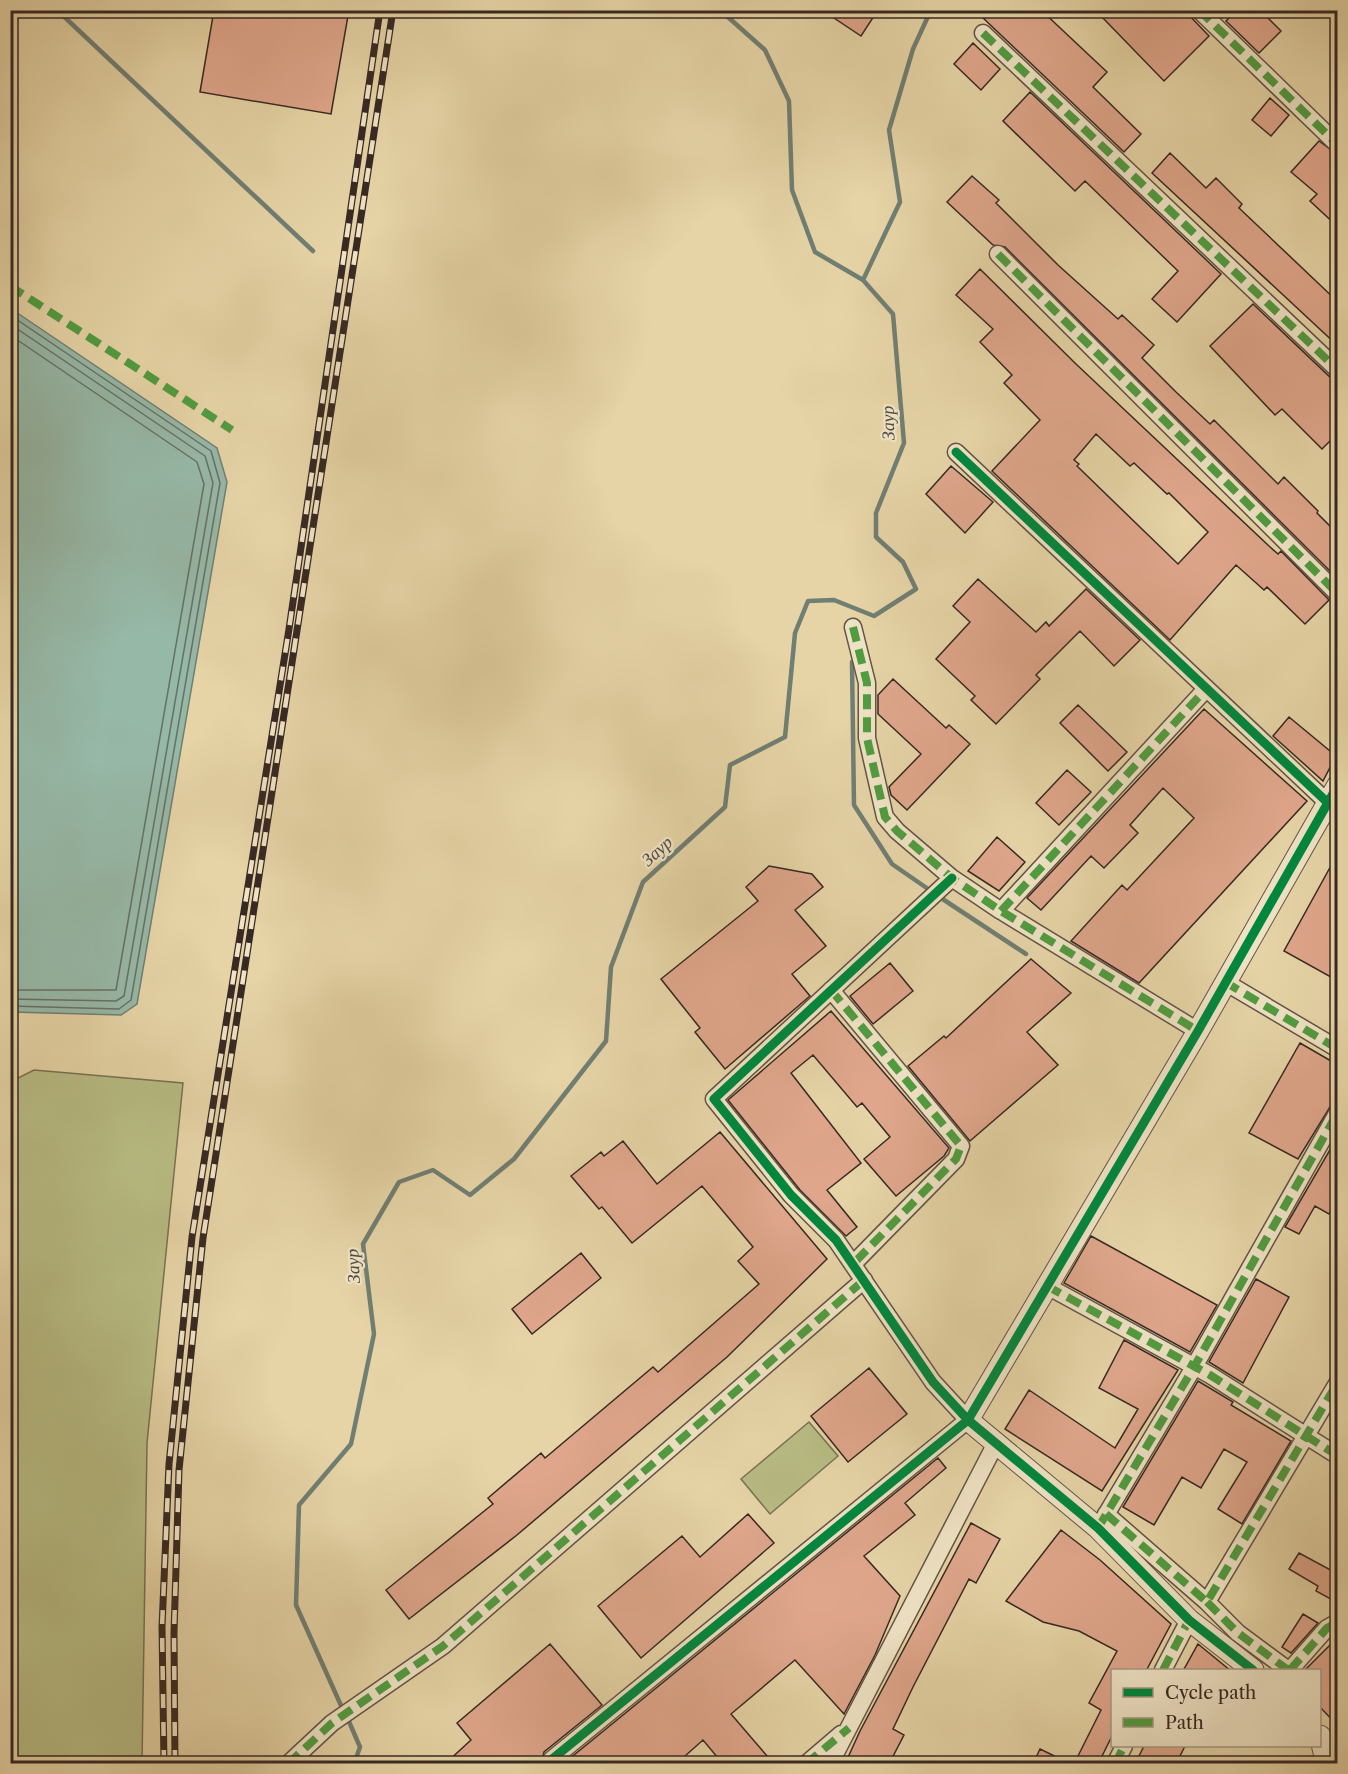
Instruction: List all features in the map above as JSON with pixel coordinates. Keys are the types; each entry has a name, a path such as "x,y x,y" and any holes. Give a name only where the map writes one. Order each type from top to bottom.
{"street":[{"path":"1199,10 1338,145"},
{"path":"983,33 1338,370"},
{"path":"998,254 1338,594"},
{"path":"550,1760 968,1420 1198,1031 1333,794 1206,689 956,452"},
{"path":"853,627 867,683 867,738 885,817 952,878 1001,911 1198,1031"},
{"path":"1001,911 1206,689"},
{"path":"952,878 714,1099 791,1195 836,1240 933,1382 968,1420 1207,1602 1238,1633 1286,1669"},
{"path":"1225,982 1338,1049"},
{"path":"831,990 961,1146 956,1159 853,1264"},
{"path":"1102,1521 1194,1367 1338,1112"},
{"path":"288,1764 332,1723 443,1646 864,1280"},
{"path":"1047,1286 1194,1367 1338,1456"},
{"path":"1207,1602 1338,1382"},
{"path":"830,1764 996,1443"},
{"path":"1102,1521 1189,1620 1250,1669"},
{"path":"1164,1669 1189,1620"},
{"path":"1291,1669 1327,1628 1338,1622"},
{"path":"806,1764 849,1728"},
{"path":"1321,1740 1327,1764"},
{"path":"1114,1764 1123,1747"}],"green space":[{"path":"34,1070 183,1083 147,1443 142,1763 11,1763 10,1082"},
{"path":"809,1422 838,1456 770,1514 741,1479"}],"water":[{"path":"10,308 217,448 227,482 137,1004 121,1015 11,1012"}],"building":[{"path":"214,10 349,10 331,114 200,92"},
{"path":"822,10 878,10 861,36"},
{"path":"988,10 1041,10 1107,72 1093,87 1141,134 1124,152 982,17"},
{"path":"1107,10 1184,10 1209,36 1164,81 1101,16"},
{"path":"1237,10 1260,10 1281,31 1259,53 1226,21"},
{"path":"973,43 1000,69 981,90 954,64"},
{"path":"1030,92 1221,274 1177,322 1152,299 1178,271 1085,181 1075,191 1003,121"},
{"path":"1270,98 1289,115 1271,136 1252,120"},
{"path":"1319,141 1338,155 1338,227 1310,201 1317,194 1291,172"},
{"path":"1170,153 1206,188 1216,178 1242,204 1239,208 1338,302 1338,346 1152,173"},
{"path":"972,176 999,200 996,203 1058,265 1118,319 1122,315 1154,345 1142,358 1176,392 1210,424 1214,420 1278,484 1284,477 1318,511 1317,513 1338,534 1338,579 1005,247 993,245 947,202"},
{"path":"980,269 1076,364 1269,546 1278,554 1281,551 1329,600 1305,624 1267,587 1264,590 1236,565 1170,640 992,471 1040,420 1004,383 1012,375 980,342 993,329 956,295","holes":["1096,434 1130,466 1134,463 1167,494 1169,493 1208,532 1178,564 1077,466 1079,464 1074,460"]},
{"path":"1253,304 1331,378 1338,381 1338,433 1322,449 1282,409 1275,415 1210,346"},
{"path":"951,466 993,502 965,533 926,494"},
{"path":"978,579 1036,632 1046,622 1049,626 1086,589 1140,640 1114,666 1080,631 1036,675 1040,679 996,724 971,700 975,696 936,659 970,622 953,606"},
{"path":"893,679 946,728 949,725 970,744 907,810 891,795 889,787 921,754 878,714 878,695"},
{"path":"1078,705 1127,752 1108,771 1060,723"},
{"path":"1204,709 1307,801 1139,983 1071,941 1122,885 1127,890 1194,818 1163,788 1130,825 1138,833 1104,868 1091,856 1041,910 1027,898"},
{"path":"1289,717 1336,756 1323,781 1273,736"},
{"path":"1067,770 1091,792 1059,825 1036,803"},
{"path":"997,837 1025,862 999,891 968,871"},
{"path":"1338,853 1338,981 1284,951"},
{"path":"769,866 812,874 823,887 795,910 826,946 792,974 810,996 725,1069 695,1032 700,1028 661,979 758,901 746,887"},
{"path":"1031,959 1071,993 1027,1032 1058,1065 970,1141 908,1066 944,1036 946,1038"},
{"path":"890,963 913,991 873,1024 850,996"},
{"path":"831,1011 949,1148 944,1156 896,1196 864,1159 890,1137 862,1103 857,1107 813,1055 791,1073 861,1163 827,1190 857,1227 846,1236 800,1190 728,1100"},
{"path":"1300,1043 1338,1065 1338,1094 1298,1159 1249,1133"},
{"path":"720,1132 827,1259 727,1357 517,1535 409,1619 386,1590 493,1504 488,1498 541,1453 545,1458 653,1367 658,1372 759,1284 738,1261 753,1247 702,1186 632,1243 602,1207 599,1209 571,1176 601,1152 604,1156 623,1141 657,1184"},
{"path":"1338,1136 1338,1198 1329,1214 1315,1206 1299,1234 1285,1227"},
{"path":"1091,1236 1217,1305 1190,1352 1064,1283"},
{"path":"581,1253 601,1278 532,1334 512,1309"},
{"path":"1256,1279 1289,1297 1243,1383 1209,1362"},
{"path":"1124,1340 1178,1370 1102,1491 1005,1429 1029,1390 1115,1448 1138,1409 1099,1388"},
{"path":"869,1368 907,1414 848,1462 811,1416"},
{"path":"1198,1381 1233,1402 1231,1405 1291,1441 1242,1524 1218,1509 1247,1462 1224,1449 1201,1488 1182,1477 1154,1525 1123,1507"},
{"path":"938,1458 946,1468 905,1503 915,1515 864,1556 900,1596 875,1655 844,1714 795,1660 731,1714 774,1764 723,1764 703,1740 676,1764 563,1764"},
{"path":"748,1514 774,1543 641,1658 598,1606 682,1536 700,1557"},
{"path":"971,1523 1000,1539 976,1583 969,1579 913,1687 893,1729 904,1735 889,1764 845,1764 860,1731"},
{"path":"1061,1530 1100,1560 1171,1624 1147,1669 1111,1669 1111,1738 1098,1764 1074,1764 1101,1710 1089,1703 1117,1651 1079,1631 1043,1622 1006,1601"},
{"path":"1299,1553 1338,1574 1338,1603 1316,1591 1318,1586 1289,1569"},
{"path":"1303,1614 1318,1623 1291,1653 1282,1647"},
{"path":"1338,1637 1338,1726 1321,1708 1321,1669 1306,1669"},
{"path":"550,1644 602,1705 544,1752 541,1764 445,1764 471,1740 457,1723"},
{"path":"1198,1644 1229,1669 1184,1669"},
{"path":"1144,1747 1184,1747 1176,1764 1135,1764"},
{"path":"1040,1749 1071,1764 1033,1764"}],"waterway":[{"path":"57,10 313,251"},
{"name":"Заур","path":"343,1710 296,1605 299,1505 351,1444 374,1334 363,1244 399,1182 433,1170 470,1195 514,1159 606,1041 611,967 643,882 725,807 730,765 785,737 795,633 808,601 834,600 874,616 916,589 903,562 876,537 876,513 904,443 893,314 863,280 815,252 792,190 789,101 765,50 720,10"},
{"path":"863,280 900,202 889,130 913,49 931,10"},
{"path":"852,662 854,805 892,864 931,891"},
{"path":"938,896 1026,954"},
{"name":"Заур","path":"347,1717 360,1747 354,1764"}],"railway":[{"path":"164,1764 162,1627 169,1464 192,1237 289,629 380,10"},
{"path":"175,1764 174,1633 179,1470 203,1238 393,10"}],"marked path":[{"path":"1199,10 1338,145"},
{"path":"983,33 1338,370"},
{"path":"998,254 1338,594"},
{"path":"10,286 232,430"},
{"path":"853,627 867,683 867,738 885,817 897,831 952,878 1001,911 1198,1031"},
{"path":"1001,911 1206,689"},
{"path":"1225,982 1338,1049"},
{"path":"831,990 961,1146 956,1159 853,1264"},
{"path":"1098,1528 1194,1367 1338,1112"},
{"path":"288,1764 332,1723 443,1646 864,1280"},
{"path":"1047,1286 1210,1375 1338,1456"},
{"path":"1106,1514 1207,1602 1338,1382"},
{"path":"1207,1602 1238,1633 1287,1669"},
{"path":"1164,1669 1189,1620"},
{"path":"1291,1669 1327,1628 1338,1622"},
{"path":"806,1764 849,1728"},
{"path":"1115,1764 1124,1747"}],"cycle path":[{"path":"956,452 1328,803"},
{"path":"1252,1669 1189,1620 1098,1528 968,1420 1198,1031 1338,785"},
{"path":"551,1760 968,1420 933,1382 836,1240 791,1195 714,1099 952,878"}]}
